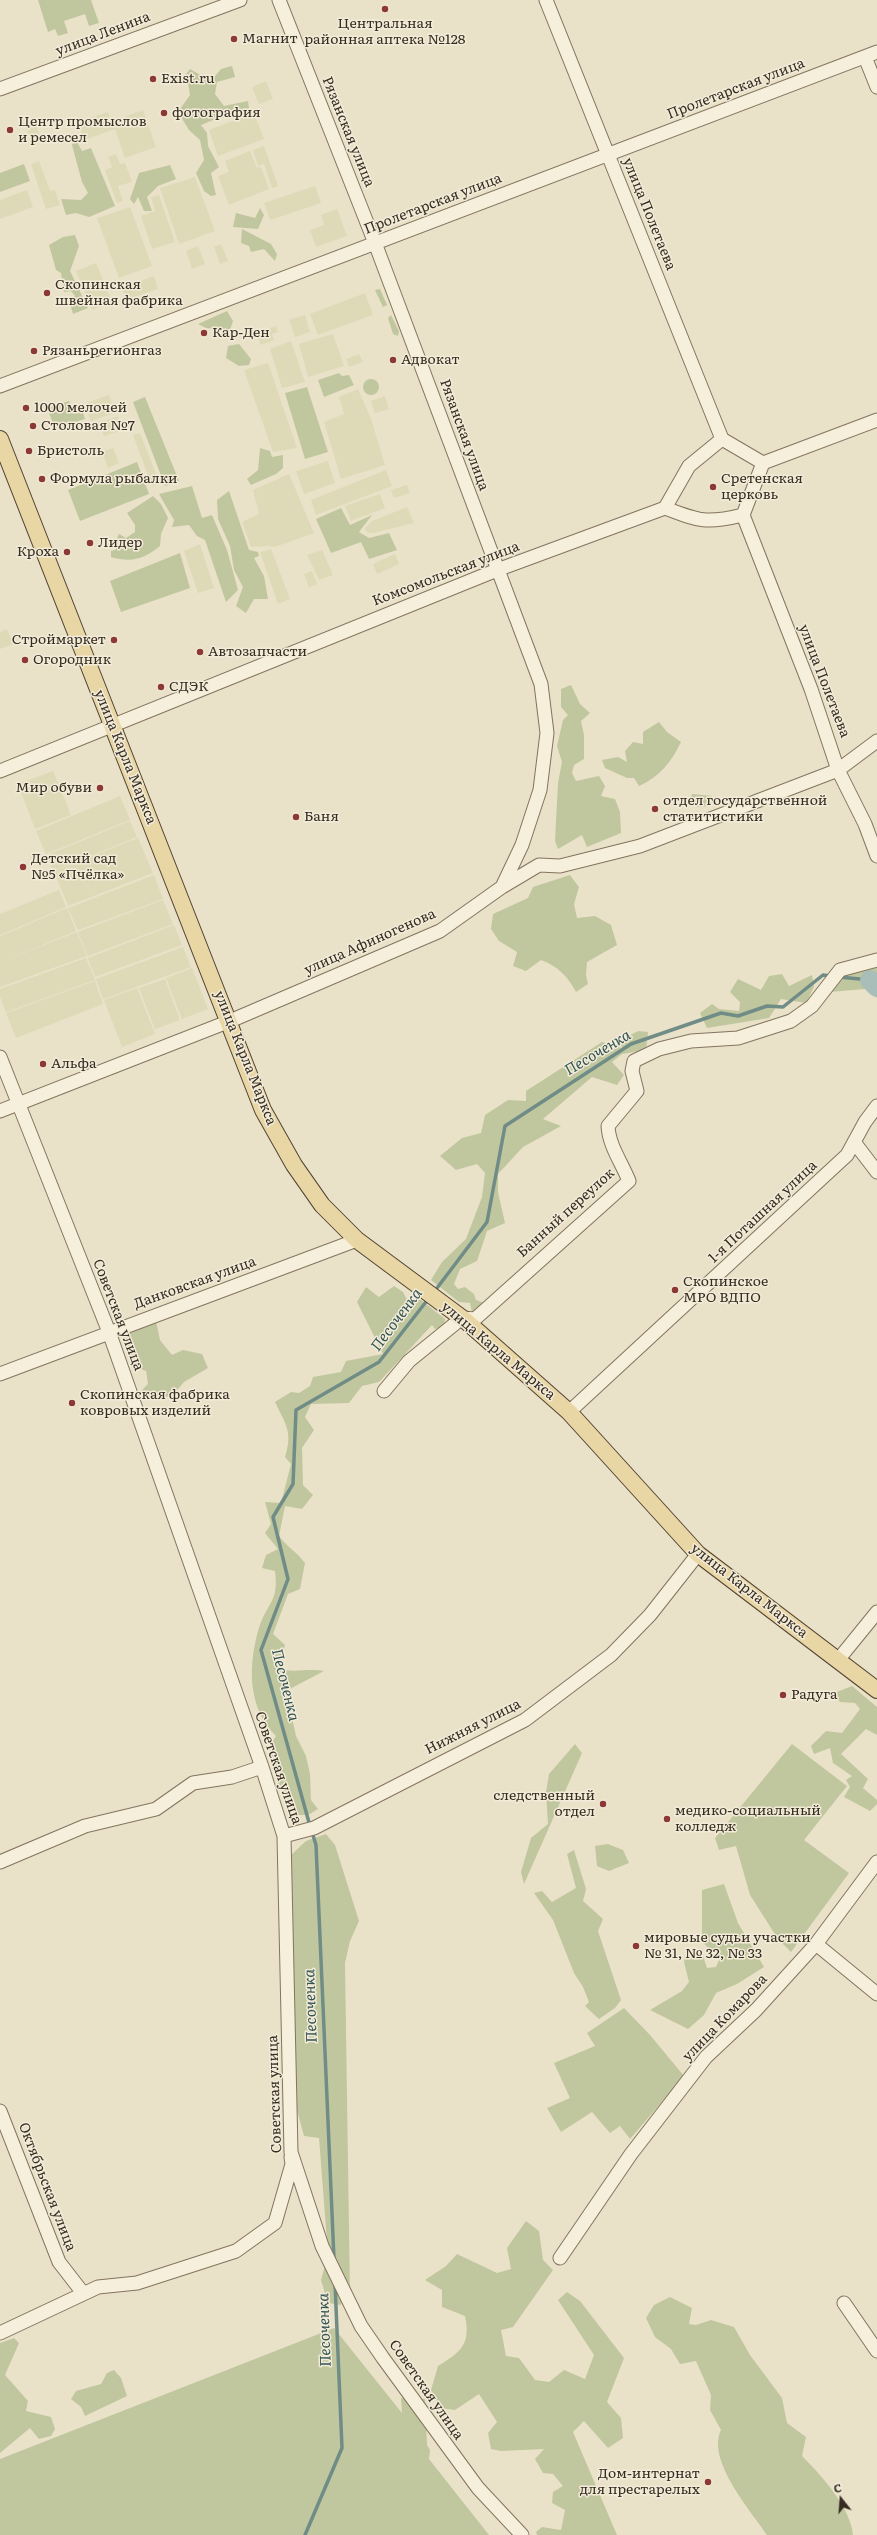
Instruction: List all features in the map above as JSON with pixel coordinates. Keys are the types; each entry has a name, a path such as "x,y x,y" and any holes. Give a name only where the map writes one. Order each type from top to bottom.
{"main road":[{"name":"улица Карла Маркса","path":"0,439 230,1021 263,1110 294,1165 322,1205 357,1240 462,1318 569,1412 698,1554 877,1690"}],"street":[{"name":"улица Ленина","path":"0,89 240,0"},
{"name":"Рязанская улица","path":"279,0 375,243 541,684 548,734 540,790 522,845 502,887"},
{"name":"улица Полетаева","path":"546,0 722,439"},
{"name":"Пролетарская улица","path":"0,386 871,55"},
{"path":"871,55 877,87"},
{"path":"763,463 722,439 689,466 665,508 696,520 708,522 743,515 763,463 877,420"},
{"name":"Комсомольская улица","path":"0,771 112,724 497,570 665,508"},
{"name":"улица Полетаева","path":"743,515 811,689 838,770 865,824 877,856"},
{"name":"улица Афиногенова","path":"0,1111 230,1021 440,931 502,887 539,865 560,866 640,846 838,770 877,741"},
{"name":"Банный переулок","path":"384,1391 409,1361 462,1318 475,1319 629,1181 619,1156 609,1140 608,1126 637,1091 632,1071 634,1061 658,1049 691,1042 738,1038 791,1021 812,1006 840,970 877,960"},
{"name":"Советская улица","path":"0,1057 20,1104 109,1332 262,1767 284,1836 291,2152 322,2246 362,2326 442,2441 478,2488 522,2535"},
{"name":"1-я Поташная улица","path":"569,1412 848,1155 854,1142 877,1106"},
{"path":"854,1142 877,1172"},
{"name":"Данковская улица","path":"0,1374 357,1240"},
{"name":"Нижняя улица","path":"284,1836 314,1828 525,1720 611,1655 650,1615 698,1554"},
{"path":"838,1660 877,1612"},
{"path":"0,1862 85,1826 156,1809 193,1783 232,1777 262,1767"},
{"name":"улица Комарова","path":"560,2258 631,2154 706,2057 756,2010 816,1944 877,1862"},
{"path":"816,1944 877,1994"},
{"name":"Октябрьская улица","path":"0,2111 59,2262 83,2293"},
{"path":"0,2333 98,2287 137,2283 236,2251 275,2223 292,2164 291,2152"},
{"path":"844,2303 877,2351"}],"shaded area":[{"path":"266,81 273,99 259,104 252,87"},
{"path":"143,110 156,147 125,158 115,129 84,140 78,122 108,112 111,122"},
{"path":"254,113 264,139 218,156 209,130"},
{"path":"34,119 40,136 31,140 24,123"},
{"path":"264,146 278,186 272,188 264,164 258,166 253,150"},
{"path":"250,151 257,168 261,167 269,189 229,205 218,176 229,172 225,161"},
{"path":"116,154 120,164 125,163 132,182 118,186 123,201 117,203 105,170 112,167 108,157"},
{"path":"39,161 50,191 55,190 60,205 46,209 31,164"},
{"path":"195,177 215,231 179,244 160,188"},
{"path":"315,186 321,203 270,220 264,203"},
{"path":"27,190 33,207 0,219 0,200"},
{"path":"159,195 175,242 152,249 141,216 155,211 151,197"},
{"path":"130,207 152,266 119,278 97,218"},
{"path":"337,209 347,236 316,247 310,230 324,225 321,215"},
{"path":"221,244 228,261 220,264 214,247"},
{"path":"198,246 205,264 192,269 186,251"},
{"path":"96,263 112,302 92,310 76,271"},
{"path":"154,276 158,289 126,300 122,288"},
{"path":"365,293 373,315 318,335 310,314"},
{"path":"305,315 310,332 295,337 289,320"},
{"path":"276,326 278,332 272,334 274,340 261,345 257,335 269,331 269,328"},
{"path":"333,334 344,366 308,377 299,344"},
{"path":"291,341 305,382 282,388 270,349"},
{"path":"359,354 363,362 349,367 346,359"},
{"path":"268,363 297,448 273,452 244,370"},
{"path":"358,389 371,419 385,465 341,479 324,422 344,414 339,397"},
{"path":"109,395 115,413 91,421 84,404"},
{"path":"385,396 389,409 375,413 371,401"},
{"path":"118,416 122,430 104,436 99,423"},
{"path":"140,433 160,484 152,486 133,435"},
{"path":"113,448 119,463 108,468 102,452"},
{"path":"328,461 335,483 304,494 296,471"},
{"path":"386,470 392,486 316,515 311,500"},
{"path":"289,474 314,533 275,547 251,547 242,522 259,514 253,490"},
{"path":"407,485 410,493 394,498 391,490"},
{"path":"380,494 385,508 351,521 345,506"},
{"path":"407,507 414,523 373,533 368,533 364,529 372,521"},
{"path":"200,544 214,588 198,593 184,551"},
{"path":"271,549 290,599 278,604 260,552"},
{"path":"322,550 333,575 319,580 307,555"},
{"path":"395,554 399,564 377,574 373,564"},
{"path":"312,571 317,584 309,587 304,574"},
{"path":"7,629 13,644 0,649 0,632"},
{"path":"53,771 71,815 35,829 18,784"},
{"path":"120,796 130,820 46,854 36,831"},
{"path":"130,821 137,837 53,871 47,855"},
{"path":"138,838 153,873 68,906 54,871"},
{"path":"154,875 163,899 78,930 68,908"},
{"path":"59,890 66,907 0,935 0,914"},
{"path":"163,900 173,924 88,956 78,932"},
{"path":"67,908 76,931 2,962 77,932 87,956 0,987 0,936"},
{"path":"174,925 182,945 95,977 88,958"},
{"path":"183,947 191,967 103,999 96,979"},
{"path":"86,958 95,980 6,1012 0,997 0,989"},
{"path":"192,968 208,1009 182,1019 166,978"},
{"path":"165,979 180,1020 155,1029 139,988"},
{"path":"95,981 103,1004 16,1038 6,1013"},
{"path":"137,988 155,1034 122,1047 104,1000"}],"green space":[{"path":"38,0 91,0 99,23 89,26 85,14 64,21 68,33 58,36 55,29 48,32"},
{"path":"232,66 235,77 217,82 215,94 224,106 248,101 249,109 224,118 218,112 213,120 201,125 207,133 208,146 219,167 211,173 216,195 211,196 204,191 196,173 204,160 200,140 189,130 178,112 190,95 188,83 183,78 190,69 211,81 221,69"},
{"path":"75,138 82,151 91,148 115,206 89,217 76,213 66,215 61,199 81,200 88,193 82,182 72,145"},
{"path":"24,164 30,181 0,192 0,173"},
{"path":"170,165 176,179 158,186 147,197 152,211 144,211 138,197 134,204 130,199 139,173"},
{"path":"260,208 264,215 258,229 233,227 236,213 255,218"},
{"path":"242,229 271,244 277,254 275,261 264,249 251,252 249,246 241,243"},
{"path":"75,235 79,246 70,271 88,308 73,314 69,301 75,296 71,291 64,292 61,273 56,270 49,245 63,237"},
{"path":"380,289 387,305 383,307 375,290"},
{"path":"227,311 233,321 230,330 206,328 198,324"},
{"path":"391,315 399,331 398,336 393,334 388,318"},
{"path":"239,344 251,359 249,365 239,366 226,358 228,346"},
{"path":"339,373 342,376 349,375 354,385 324,397 318,380"},
{"path":"371,379 378,384 379,387 374,394 371,395 364,390 363,387 368,380"},
{"path":"307,387 328,452 305,459 285,393"},
{"path":"145,397 179,481 165,486 133,402"},
{"path":"69,401 74,413 82,410 85,419 55,428 47,408"},
{"path":"260,448 270,451 272,457 283,455 283,468 276,474 251,485 247,479 258,470"},
{"path":"137,462 149,494 80,521 68,490"},
{"path":"192,486 202,518 212,515 227,550 238,590 226,602 205,540 197,536 189,525 172,527 174,520 159,494"},
{"path":"229,491 249,550 258,552 259,556 254,558 264,576 268,599 254,599 246,613 236,606 243,587 234,570 230,546 218,519 217,500"},
{"path":"153,496 161,504 168,518 161,534 160,546 149,554 137,559 125,560 111,557 111,551 115,550 120,544 117,538 119,534 126,538 135,532 135,525 127,513"},
{"path":"341,508 350,525 372,515 359,532 369,538 389,533 397,550 369,559 361,542 331,553 316,519"},
{"path":"180,553 190,588 121,612 110,581"},
{"path":"571,685 580,704 590,713 581,721 584,735 584,759 574,765 572,773 576,781 599,776 605,786 601,796 615,799 620,812 621,833 587,847 582,835 558,849 555,841 558,783 562,762 557,746 563,720 568,715 561,707 561,689"},
{"path":"659,722 667,732 681,742 669,763 658,774 639,786 634,778 627,778 605,768 602,760 618,757 627,762 625,751 633,742 643,744 643,732"},
{"path":"692,794 712,796 711,806 698,807 690,802"},
{"path":"570,875 579,887 574,904 577,918 595,916 611,925 617,945 587,962 586,975 588,984 576,992 562,973 547,962 541,960 526,971 513,966 517,952 499,941 491,929 493,914 528,898 533,887"},
{"path":"848,961 866,970 877,966 877,998 865,989 830,992 836,966"},
{"path":"782,974 789,986 812,975 814,987 806,1003 781,999 769,1018 707,1028 700,1013 712,1004 719,1009 739,1011 740,1002 730,992 738,979 761,990 769,976"},
{"path":"638,1031 648,1032 646,1050 622,1054 612,1062 624,1075 617,1085 592,1077 543,1119 561,1126 523,1147 498,1174 498,1192 505,1223 487,1231 477,1261 460,1269 454,1284 458,1289 465,1287 474,1294 476,1300 484,1303 472,1313 470,1303 459,1302 431,1280 442,1262 466,1239 482,1197 485,1173 477,1164 456,1170 440,1156 462,1138 481,1133 485,1115 508,1100 526,1101 526,1091 602,1042 622,1048 619,1041"},
{"path":"394,1286 403,1292 407,1300 421,1300 445,1319 444,1326 435,1329 432,1325 379,1382 362,1386 349,1403 311,1404 305,1417 314,1430 302,1448 303,1485 313,1495 302,1509 285,1506 279,1536 305,1563 300,1589 288,1594 273,1634 285,1645 279,1669 291,1671 324,1671 286,1691 296,1736 306,1756 310,1774 311,1800 318,1809 308,1815 295,1815 277,1781 269,1747 276,1736 266,1725 255,1699 252,1685 255,1642 262,1619 272,1602 276,1582 275,1571 262,1568 266,1555 278,1549 265,1533 271,1524 265,1502 281,1503 291,1464 285,1457 288,1441 287,1429 275,1402 291,1392 299,1393 310,1386 313,1377 341,1372 346,1361 383,1354 357,1302 366,1287 379,1297"},
{"path":"156,1321 160,1340 172,1355 183,1350 202,1354 208,1368 184,1382 172,1396 147,1399 142,1390 148,1384 146,1371 133,1366 126,1339 128,1331"},
{"path":"852,1686 877,1707 877,1735 866,1729 841,1754 868,1779 863,1788 877,1800 877,1804 870,1811 844,1797 850,1787 846,1780 852,1776 833,1763 830,1748 814,1754 811,1746 826,1731 842,1733 860,1709 855,1703 840,1702 834,1693"},
{"path":"575,1744 582,1753 524,1884 521,1872 531,1838 548,1824 546,1792 549,1774"},
{"path":"792,1744 847,1786 804,1840 849,1873 791,1952 778,1939 750,1895 736,1846 719,1850 715,1838"},
{"path":"326,1834 335,1845 359,1921 350,1941 345,1963 350,2295 340,2305 328,2303 321,2280 328,2254 319,2138 304,2136 296,2106 290,1856 306,1841"},
{"path":"608,1844 623,1850 629,1863 609,1871 597,1866 595,1846"},
{"path":"574,1850 586,1889 583,1901 603,1919 598,1931 621,2000 615,2008 599,2019 585,2006 589,2002 583,1987 574,1973 553,1920 534,1893 542,1891 552,1902 576,1888 567,1854"},
{"path":"724,1884 738,1923 764,1967 737,1984 716,1993 704,2015 688,2029 650,2010 682,1991 689,1982 684,1962 685,1956 703,1956 707,1968 716,1967 720,1958 702,1942 702,1890"},
{"path":"624,2008 650,2035 684,2076 630,2139 620,2126 610,2133 592,2112 561,2132 547,2108 570,2098 554,2063 595,2046 587,2033"},
{"path":"526,2221 539,2231 543,2260 553,2270 513,2327 501,2330 506,2356 519,2358 535,2380 549,2382 564,2370 585,2379 594,2355 558,2300 567,2292 580,2301 624,2358 607,2402 621,2418 623,2438 608,2448 584,2421 573,2432 617,2535 537,2535 536,2532 542,2527 561,2530 565,2510 552,2503 553,2492 563,2486 553,2474 543,2473 535,2459 544,2449 501,2451 491,2449 488,2433 497,2422 479,2394 455,2410 440,2408 431,2390 438,2366 453,2356 462,2346 467,2334 467,2326 465,2316 442,2307 442,2290 425,2280 446,2266 457,2254 497,2273 511,2269 507,2248"},
{"path":"670,2297 692,2308 689,2324 696,2325 711,2320 734,2327 750,2355 782,2398 787,2423 806,2437 802,2456 834,2492 847,2514 853,2535 767,2535 741,2499 725,2470 720,2456 718,2442 721,2430 710,2410 711,2395 696,2361 680,2364 671,2349 655,2337 646,2318 654,2305"},
{"path":"334,2328 402,2413 401,2398 425,2399 427,2445 430,2450 429,2459 489,2535 0,2535 0,2459"},
{"path":"14,2338 19,2343 5,2375 28,2401 26,2411 51,2417 55,2429 51,2436 39,2439 30,2428 0,2453 0,2343"},
{"path":"114,2370 121,2378 127,2396 85,2416 81,2407 71,2399 76,2391 101,2384 107,2373"}],"waterway":[{"name":"Песоченка","path":"434,1292 487,1222 505,1126 631,1044 721,1013 738,1016 767,1006 783,1007 823,975 831,976"},
{"name":"Песоченка","path":"839,977 870,980 877,978"},
{"path":"870,980 877,987"},
{"name":"Песоченка","path":"310,1826 261,1650 288,1579 273,1517 293,1484 296,1410 379,1362 429,1298"},
{"name":"Песоченка","path":"312,1832 316,1845 334,2259"},
{"name":"Песоченка","path":"305,2535 342,2448 335,2283"}],"place":[{"name":"Центральная районная аптека №128","path":"385,9"},
{"name":"Магнит","path":"234,39"},
{"name":"Exist.ru","path":"153,79"},
{"name":"фотография","path":"164,113"},
{"name":"Центр промыслов и ремесел","path":"10,130"},
{"name":"Скопинская швейная фабрика","path":"47,293"},
{"name":"Кар-Ден","path":"204,333"},
{"name":"Рязаньрегионгаз","path":"34,351"},
{"name":"Адвокат","path":"393,360"},
{"name":"1000 мелочей","path":"26,408"},
{"name":"Столовая №7","path":"33,426"},
{"name":"Бристоль","path":"29,451"},
{"name":"Формула рыбалки","path":"42,479"},
{"name":"Сретенская церковь","path":"713,487"},
{"name":"Лидер","path":"90,543"},
{"name":"Кроха","path":"67,552"},
{"name":"Строймаркет","path":"114,640"},
{"name":"Автозапчасти","path":"200,652"},
{"name":"Огородник","path":"25,660"},
{"name":"СДЭК","path":"161,687"},
{"name":"Мир обуви","path":"100,788"},
{"name":"отдел государственной статитистики","path":"655,809"},
{"name":"Баня","path":"296,817"},
{"name":"Детский сад №5 «Пчёлка»","path":"23,867"},
{"name":"Альфа","path":"43,1064"},
{"name":"Скопинское МРО ВДПО","path":"675,1290"},
{"name":"Скопинская фабрика ковровых изделий","path":"72,1403"},
{"name":"Радуга","path":"783,1695"},
{"name":"следственный отдел","path":"603,1804"},
{"name":"медико-социальный колледж","path":"667,1819"},
{"name":"мировые судьи участки № 31, № 32, № 33","path":"636,1946"},
{"name":"Дом-интернат для престарелых","path":"708,2482"}]}
